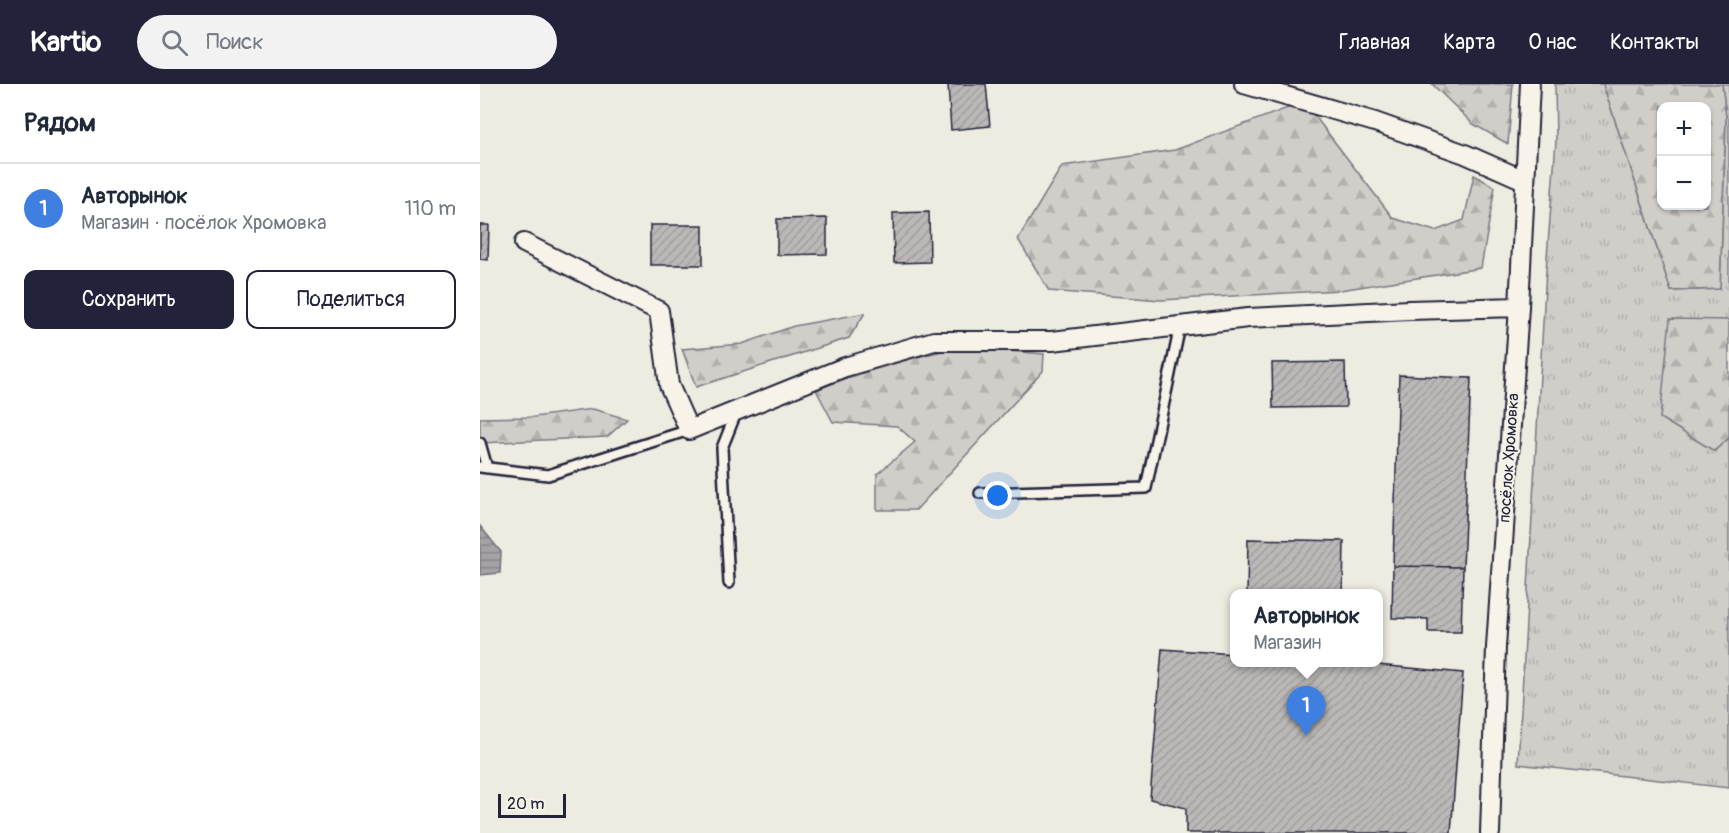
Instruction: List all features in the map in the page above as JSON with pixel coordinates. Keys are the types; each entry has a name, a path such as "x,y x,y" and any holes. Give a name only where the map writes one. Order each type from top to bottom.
{"street":[{"path":"1244,84 1375,122 1465,154 1524,180"},
{"name":"посёлок Хромовка","path":"1490,833 1496,647 1519,307 1530,84"},
{"path":"524,243 658,311 669,385 688,430 736,413 845,367 934,341 1052,341 1248,318 1519,307"}],"lane":[{"path":"980,493 1146,488 1180,326"},
{"path":"729,583 722,447 736,413"},
{"path":"480,443 483,468 549,475 688,430"}],"green space":[{"path":"1432,84 1513,84 1508,144 1473,124"},
{"path":"1555,84 1603,84 1671,291 1720,289 1726,117 1722,84 1729,84 1729,320 1670,320 1714,451 1729,438 1729,788 1518,764 1546,270 1556,141"},
{"path":"1603,84 1722,84 1726,117 1720,289 1671,291"},
{"path":"1304,102 1393,218 1435,231 1464,220 1474,175 1495,187 1481,268 1340,290 1161,300 1049,291 1018,239 1062,166 1175,150"},
{"path":"865,313 849,338 696,387 682,349 742,344 794,326"},
{"path":"1670,319 1729,320 1729,438 1714,451 1660,418"},
{"path":"960,347 1044,354 1043,371 916,510 877,510 877,474 915,442 897,426 833,422 816,390 887,366"},
{"path":"593,409 627,419 607,437 480,443 480,418 534,417"}],"shaded area":[{"path":"480,526 501,552 500,573 480,575"}],"building":[{"path":"986,84 990,126 951,130 948,85"},
{"path":"929,212 930,262 894,263 893,213"},
{"path":"827,218 827,254 777,255 777,219"},
{"path":"480,225 489,225 488,260 480,259"},
{"path":"650,225 703,225 703,265 650,265"},
{"path":"1345,362 1346,407 1273,408 1272,363"},
{"path":"1399,375 1471,378 1463,567 1393,566"},
{"path":"1248,539 1344,541 1343,589 1247,589"},
{"path":"1393,566 1463,567 1461,632 1428,632 1428,619 1392,618"},
{"path":"1162,649 1230,654 1230,667 1383,666 1463,673 1451,833 1186,833 1186,808 1150,799"}],"place":[{"name":"Авторынок","path":"1306,736"}]}
